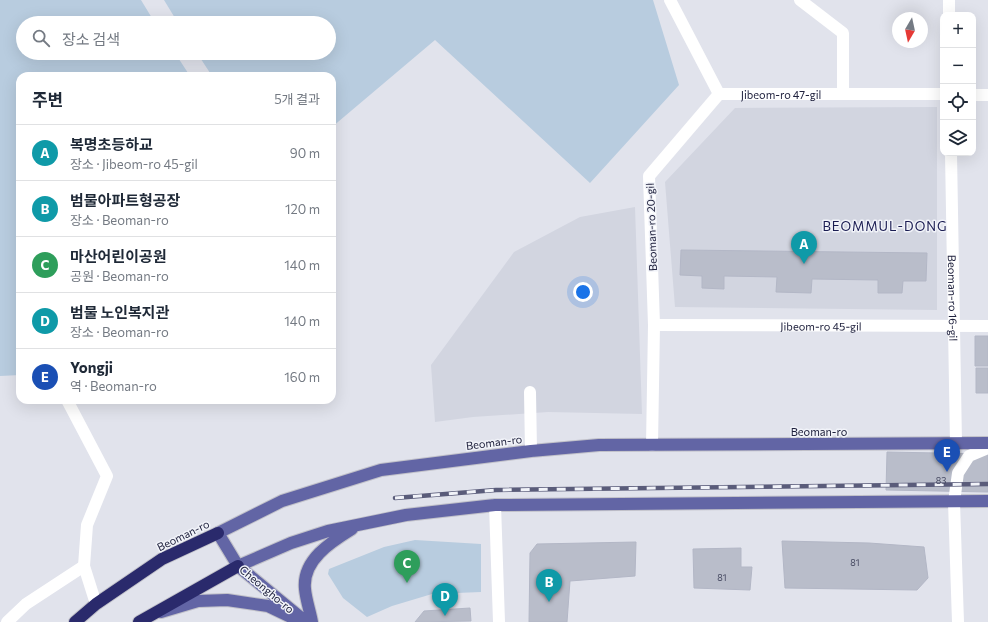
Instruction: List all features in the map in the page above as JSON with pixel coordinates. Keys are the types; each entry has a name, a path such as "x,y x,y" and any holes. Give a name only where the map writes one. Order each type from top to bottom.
{"highway":[{"name":"Beoman-ro","path":"75,622 96,604 162,558 218,533"},
{"path":"142,620 238,566"}],"main road":[{"name":"Beoman-ro","path":"218,533 282,501 381,470 531,450 599,445 988,443"},
{"path":"238,566 291,543 328,531 406,515 494,505 988,501"},
{"path":"312,622 305,587 309,565 333,541 362,523"},
{"name":"Cheongho-ro","path":"218,533 238,566 306,622"},
{"path":"142,620 198,601 227,600 268,606 300,622"}],"street":[{"path":"670,0 720,94"},
{"path":"800,0 843,33 843,94"},
{"path":"949,0 949,12"},
{"name":"Jibeom-ro 47-gil","path":"720,94 940,94"},
{"name":"Beoman-ro 20-gil","path":"652,445 654,325 649,176 720,94"},
{"path":"976,95 988,95"},
{"name":"Beoman-ro 16-gil","path":"951,156 956,443"},
{"name":"Jibeom-ro 45-gil","path":"654,325 988,326"},
{"path":"530,392 531,450"},
{"path":"69,404 107,476 87,525 84,566 96,604"},
{"path":"958,622 954,502 958,473 969,456 988,448"},
{"path":"494,505 500,622"},
{"path":"7,622 26,604 84,566"}],"shaded area":[{"path":"0,0 141,0 151,16 16,16 16,60 180,60 187,72 16,72 16,375 0,376"},
{"path":"164,0 653,0 679,85 590,183 435,40 336,124 336,72 209,72 202,60 336,60 336,16 174,16"},
{"path":"937,107 937,310 675,307 665,182 735,108"},
{"path":"635,207 642,414 548,412 473,417 435,422 431,365 514,252 580,217"},
{"path":"415,540 481,544 481,592 432,594 392,606 367,617 343,598 328,574 329,569 384,547"}],"building":[{"path":"681,250 927,253 926,281 903,281 902,293 878,293 878,280 812,279 811,293 776,292 777,277 724,276 724,289 702,288 702,276 680,275"},
{"path":"975,336 988,336 988,366 975,366"},
{"path":"976,368 988,368 988,393 976,393"},
{"path":"887,452 988,454 988,492 886,490"},
{"path":"782,541 869,543 924,547 928,578 917,590 785,588"},
{"path":"636,542 635,576 570,581 567,622 529,622 530,553 537,544"},
{"path":"741,548 741,567 752,567 750,590 694,588 693,549"},
{"path":"470,608 471,621 415,622 424,611"}],"railway":[{"path":"395,498 496,490 988,484"}],"place":[{"name":"복명초등하교","path":"804,264"},
{"name":"Yongji","path":"947,472"},
{"name":"마산어린이공원","path":"407,583"},
{"name":"범물아파트형공장","path":"549,602"},
{"name":"범물 노인복지관","path":"445,616"}],"district":[{"name":"BEOMMUL-DONG","path":"885,226"}]}
